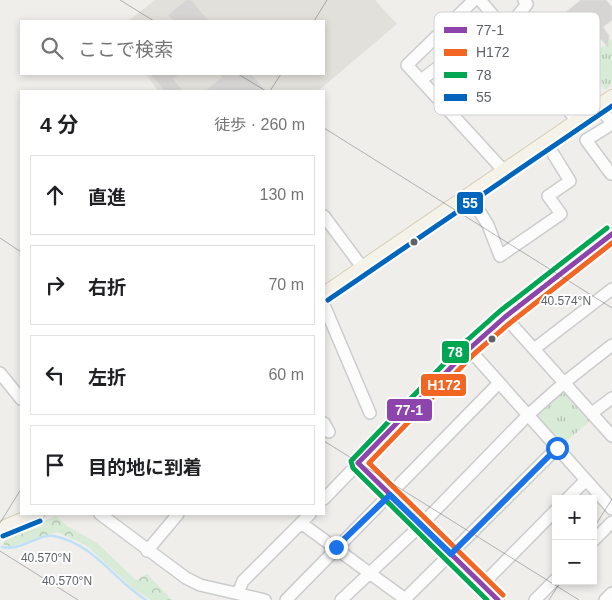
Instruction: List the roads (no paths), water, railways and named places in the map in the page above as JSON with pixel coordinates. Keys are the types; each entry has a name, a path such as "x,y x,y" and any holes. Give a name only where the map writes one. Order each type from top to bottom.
{"main road":[{"path":"600,108 612,98"},
{"path":"325,293 590,115"},
{"path":"0,529 35,515"}],"street":[{"path":"462,12 474,0"},
{"path":"480,0 490,12"},
{"path":"521,12 527,4 524,0"},
{"path":"434,39 407,65 434,94"},
{"path":"421,80 434,70"},
{"path":"600,108 612,123 586,140 611,174"},
{"path":"453,115 504,172"},
{"path":"572,115 578,123"},
{"path":"469,195 488,225 500,256 561,214 548,196 570,181 547,144"},
{"path":"325,217 362,267"},
{"path":"325,498 469,349 505,317 612,234"},
{"path":"534,349 612,289"},
{"path":"325,307 370,414"},
{"path":"505,317 612,436"},
{"path":"341,600 365,575 371,574 421,525 528,415 565,382 612,345"},
{"path":"469,349 612,509"},
{"path":"0,372 20,398"},
{"path":"286,600 336,547 500,383"},
{"path":"592,413 612,398"},
{"path":"301,523 405,599 557,448"},
{"path":"358,463 498,600"},
{"path":"571,495 586,480"},
{"path":"482,584 552,514"},
{"path":"101,515 147,551 186,578 200,585 265,600"},
{"path":"147,551 177,515"},
{"path":"238,593 243,581 309,515"},
{"path":"594,540 612,522"},
{"path":"535,600 552,583"},
{"path":"605,600 612,593"}],"waterway":[{"path":"2,547 16,547 48,536 68,540 92,554 134,592 146,600"}]}
